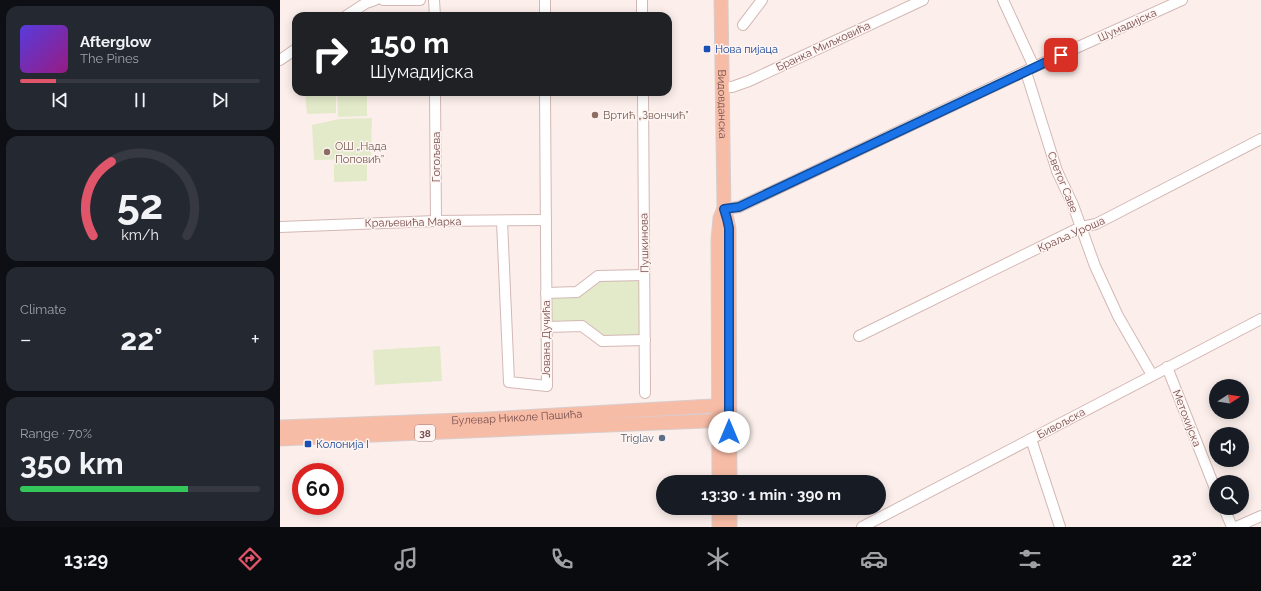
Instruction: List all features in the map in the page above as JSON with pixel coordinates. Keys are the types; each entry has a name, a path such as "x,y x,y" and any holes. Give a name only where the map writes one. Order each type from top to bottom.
{"main road":[{"name":"Видовданска","path":"720,475 724,420 718,227 724,209 721,0"},
{"name":"Булевар Николе Пашића","path":"280,427 487,419 724,405"},
{"name":"Видовданска","path":"724,420 729,475"},
{"name":"Булевар Николе Пашића","path":"280,439 724,420"},
{"path":"719,515 719,527"},
{"path":"730,515 730,527"}],"street":[{"path":"352,12 371,0 375,0"},
{"path":"383,0 420,0"},
{"path":"434,0 435,12"},
{"path":"545,0 545,12"},
{"path":"642,0 642,12"},
{"path":"743,24 762,0"},
{"name":"Бранка Миљковића","path":"722,87 732,87 745,82 923,0"},
{"name":"Светог Саве","path":"1003,0 1030,70 1057,171 1073,205 1108,296 1152,375"},
{"name":"Шумадијска","path":"724,209 739,207 1182,0"},
{"path":"280,60 292,52"},
{"name":"Гогољева","path":"435,96 436,221"},
{"name":"Јована Дучића","path":"502,221 509,382 547,386 545,96"},
{"name":"Пушкинова","path":"642,96 645,393"},
{"name":"Краља Уроша","path":"859,336 1081,227 1096,224 1261,139"},
{"name":"Краљевића Марка","path":"280,227 436,221 546,220"},
{"path":"546,293 577,292 598,276 644,275"},
{"name":"Бивољска","path":"862,527 1261,319"},
{"path":"547,327 582,326 602,341 645,340"},
{"name":"Метохијска","path":"1167,367 1210,475"},
{"path":"1031,439 1060,527"},
{"path":"1227,515 1232,527"},
{"path":"1236,527 1261,516"}],"green space":[{"path":"305,96 336,96 336,113 307,114"},
{"path":"337,96 367,96 367,116 338,117"},
{"path":"372,118 371,159 314,160 312,125 339,119"},
{"path":"367,161 367,181 334,182 334,162"},
{"path":"644,275 645,340 602,341 582,326 547,327 546,293 577,292 598,276"},
{"path":"440,346 442,381 375,385 373,350"}],"place":[{"name":"Нова пијаца","path":"707,49"},
{"name":"Вртић „Звончић”","path":"595,115"},
{"name":"ОШ „Нада Поповић”","path":"327,152"},
{"name":"Triglav","path":"662,438"},
{"name":"Колонија I","path":"308,444"}],"route":[{"path":"729,432 729,228 724,209 739,207 1061,55"}]}
